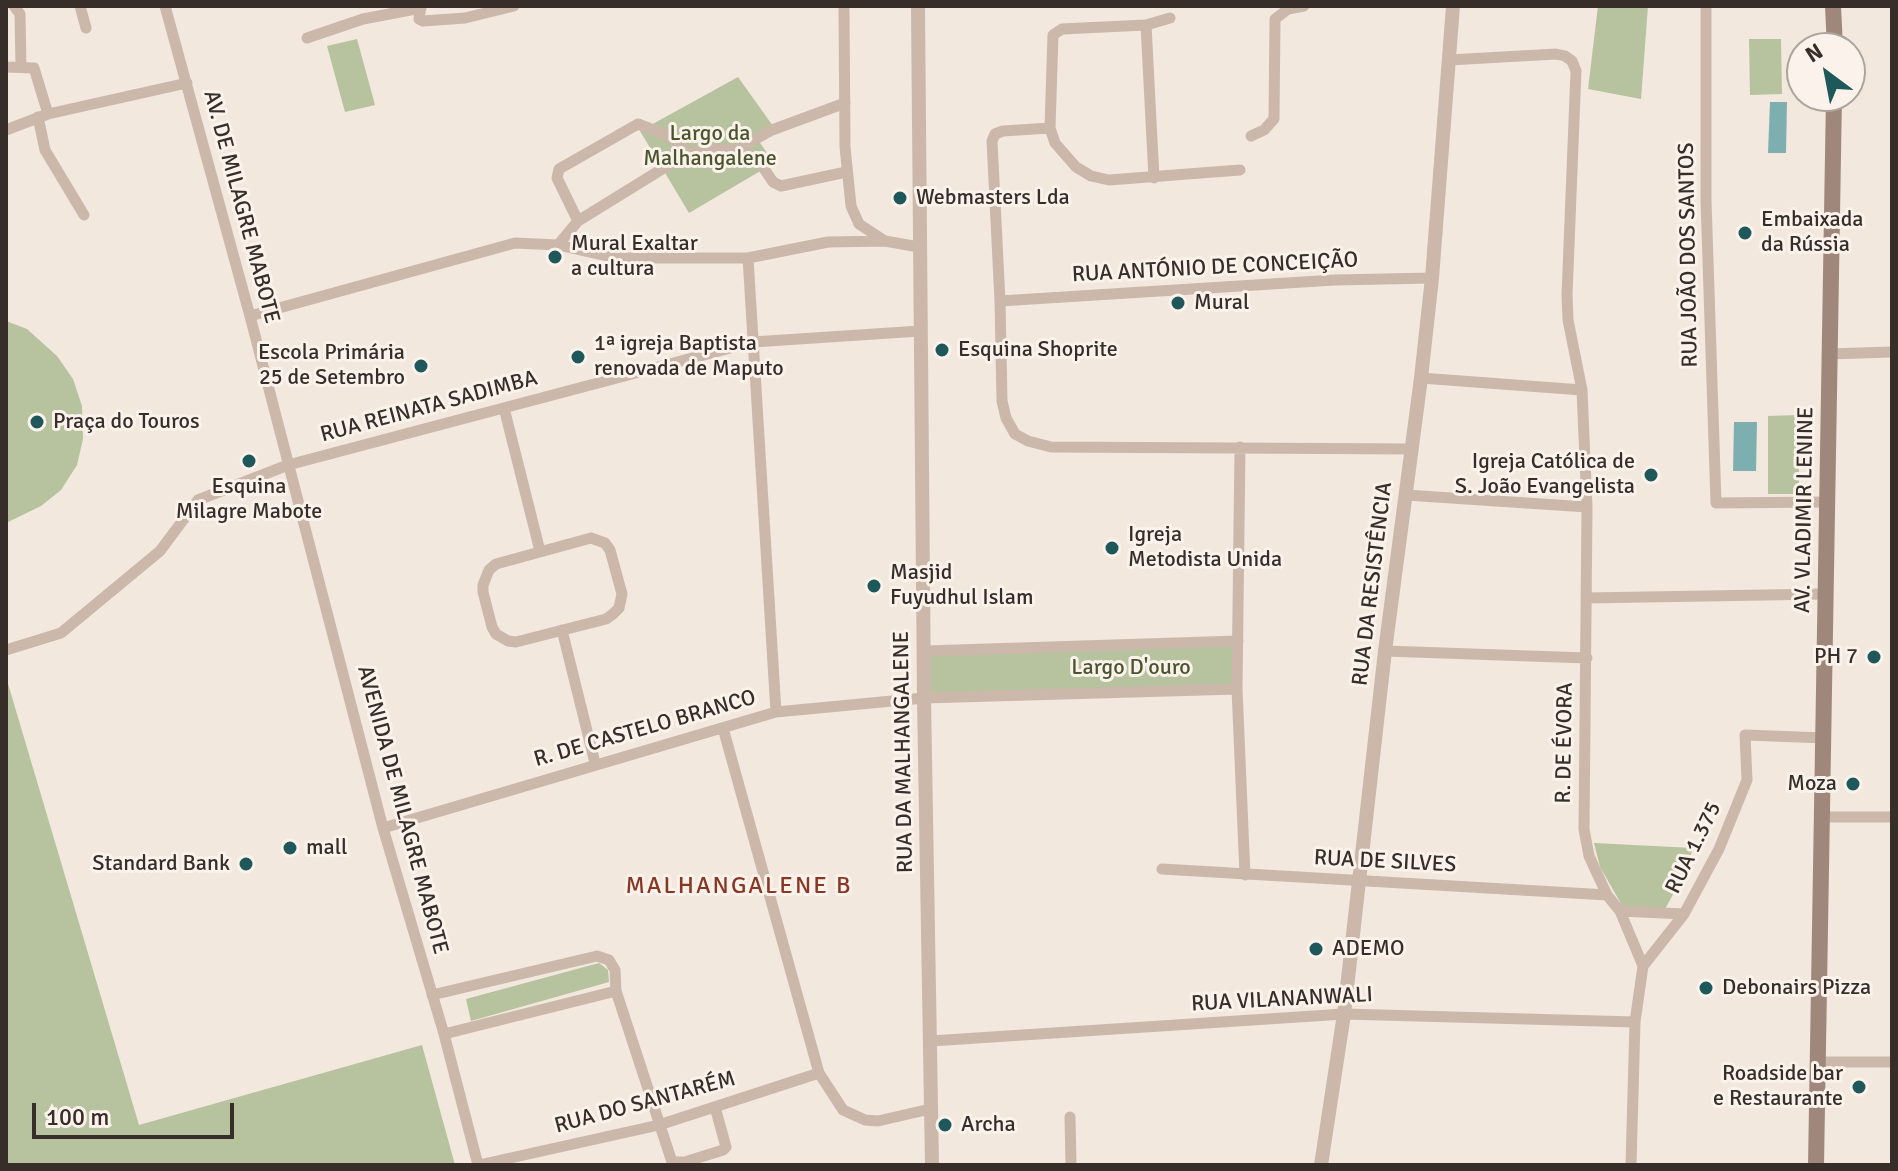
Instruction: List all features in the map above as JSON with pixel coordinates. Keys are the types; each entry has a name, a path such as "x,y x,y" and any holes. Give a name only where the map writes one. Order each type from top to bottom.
{"main road":[{"path":"1835,11 1835,32"},
{"name":"AV. VLADIMIR LENINE","path":"1816,1165 1834,112"}],"street":[{"path":"14,6 20,14 21,67"},
{"path":"80,6 86,28"},
{"name":"AV. DE MILAGRE MABOTE","path":"165,6 288,465"},
{"path":"307,38 363,19 421,7 419,19 423,21 465,18 514,6"},
{"name":"RUA DA MALHANGALENE","path":"918,6 932,1165"},
{"path":"1251,136 1264,130 1274,119 1275,19 1288,9 1304,6"},
{"name":"RUA DA RESISTÊNCIA","path":"1321,1165 1344,1014 1385,651 1421,378 1453,6"},
{"name":"RUA JOÃO DOS SANTOS","path":"1706,6 1706,200 1716,503 1827,502"},
{"path":"844,9 846,172 851,206 859,224 885,241"},
{"path":"1170,18 1146,25 1062,29 1053,35 1050,128 1055,143 1065,157 1091,176 1109,180 1240,170"},
{"path":"1146,25 1154,178"},
{"name":"R. DE ÉVORA","path":"1449,60 1556,54 1572,61 1576,79 1567,295 1568,320 1582,390 1587,507 1584,829 1589,856 1607,895 1620,911 1643,966"},
{"path":"6,67 34,68 43,116 45,150 84,215"},
{"path":"6,130 43,116 187,83"},
{"path":"736,150 772,130 845,103"},
{"path":"578,221 557,178 559,169 638,124 664,134 688,153"},
{"path":"1050,128 1003,131 995,134 992,141 1002,401 1006,418 1015,434 1051,447 1412,449"},
{"path":"558,245 578,221 688,153 708,149 736,150 759,161 773,182 781,186 846,172"},
{"path":"250,316 515,243 558,245 616,258 748,258 828,242 885,241 919,247"},
{"path":"748,258 776,712"},
{"name":"RUA ANTÓNIO DE CONCEIÇÃO","path":"1000,301 1335,280 1432,278"},
{"name":"RUA REINATA SADIMBA","path":"6,650 61,633 160,551 198,500 288,465 753,342 920,335"},
{"path":"1829,354 1892,352"},
{"path":"1421,378 1582,390"},
{"path":"504,408 540,551"},
{"path":"1240,447 1237,689 1245,875"},
{"name":"AVENIDA DE MILAGRE MABOTE","path":"288,465 383,828 479,1165"},
{"path":"1406,495 1587,507"},
{"path":"584,539 599,540 610,550 618,579 622,601 613,614 606,619 516,642 502,638 492,627 483,592 489,570 496,564 540,551 584,539"},
{"path":"1587,598 1825,594"},
{"path":"562,630 595,763"},
{"path":"925,651 1238,641"},
{"path":"1385,651 1587,658"},
{"path":"924,698 1237,689"},
{"name":"R. DE CASTELO BRANCO","path":"383,828 776,712 924,698"},
{"path":"723,728 819,1073 843,1110 865,1120 878,1121 930,1109"},
{"name":"RUA 1.375","path":"1643,966 1684,914 1719,849 1747,780 1745,735 1825,738"},
{"path":"1822,817 1892,817"},
{"name":"RUA DE SILVES","path":"1162,869 1607,895"},
{"path":"1620,911 1684,914"},
{"path":"432,995 597,956 609,960 615,970 616,991 672,1162 685,1162 726,1147 715,1107"},
{"path":"1631,1165 1635,1022 1643,966"},
{"path":"444,1034 616,991"},
{"name":"RUA VILANANWALI","path":"931,1041 1344,1014 1635,1022"},
{"path":"1816,1062 1892,1062"},
{"name":"RUA DO SANTARÉM","path":"479,1165 659,1125 819,1073"},
{"path":"1070,1117 1071,1165"}],"green space":[{"path":"1598,6 1648,6 1641,99 1588,89"},
{"path":"357,39 375,105 345,112 327,46"},
{"path":"1749,39 1781,39 1782,94 1750,95"},
{"name":"Largo da Malhangalene","path":"738,77 773,126 756,137 774,163 689,213 640,131"},
{"name":"Praça do Touros","path":"6,321 27,329 57,356 73,379 82,406 83,439 77,465 61,490 41,506 6,523"},
{"path":"1799,415 1799,494 1768,494 1768,416"},
{"name":"Largo D'ouro","path":"1238,641 1237,689 924,698 925,651"},
{"path":"6,677 139,1125 422,1045 455,1165 6,1165"},
{"path":"1594,843 1693,848 1687,868 1664,911 1623,907 1600,867"},
{"path":"599,963 608,970 609,982 471,1021 466,999"}],"water":[{"path":"1770,102 1786,102 1786,153 1768,153"},
{"path":"1734,422 1757,422 1756,471 1733,471"}],"place":[{"name":"Webmasters Lda","path":"900,198"},
{"name":"Embaixada da Rússia","path":"1745,233"},
{"name":"Mural Exaltar a cultura","path":"555,257"},
{"name":"Mural","path":"1178,303"},
{"name":"Esquina Shoprite","path":"942,350"},
{"name":"1ª igreja Baptista renovada de Maputo","path":"578,357"},
{"name":"Escola Primária 25 de Setembro","path":"421,366"},
{"name":"Praça do Touros","path":"37,422"},
{"name":"Esquina Milagre Mabote","path":"249,461"},
{"name":"Igreja Católica de S. João Evangelista","path":"1651,475"},
{"name":"Igreja Metodista Unida","path":"1112,548"},
{"name":"Masjid Fuyudhul Islam","path":"874,586"},
{"name":"PH 7","path":"1874,657"},
{"name":"Moza","path":"1853,784"},
{"name":"mall","path":"290,848"},
{"name":"Standard Bank","path":"246,864"},
{"name":"ADEMO","path":"1316,949"},
{"name":"Debonairs Pizza","path":"1706,988"},
{"name":"Roadside bar e Restaurante","path":"1859,1087"},
{"name":"Archa","path":"945,1125"}],"district":[{"name":"MALHANGALENE B","path":"739,887"}]}
